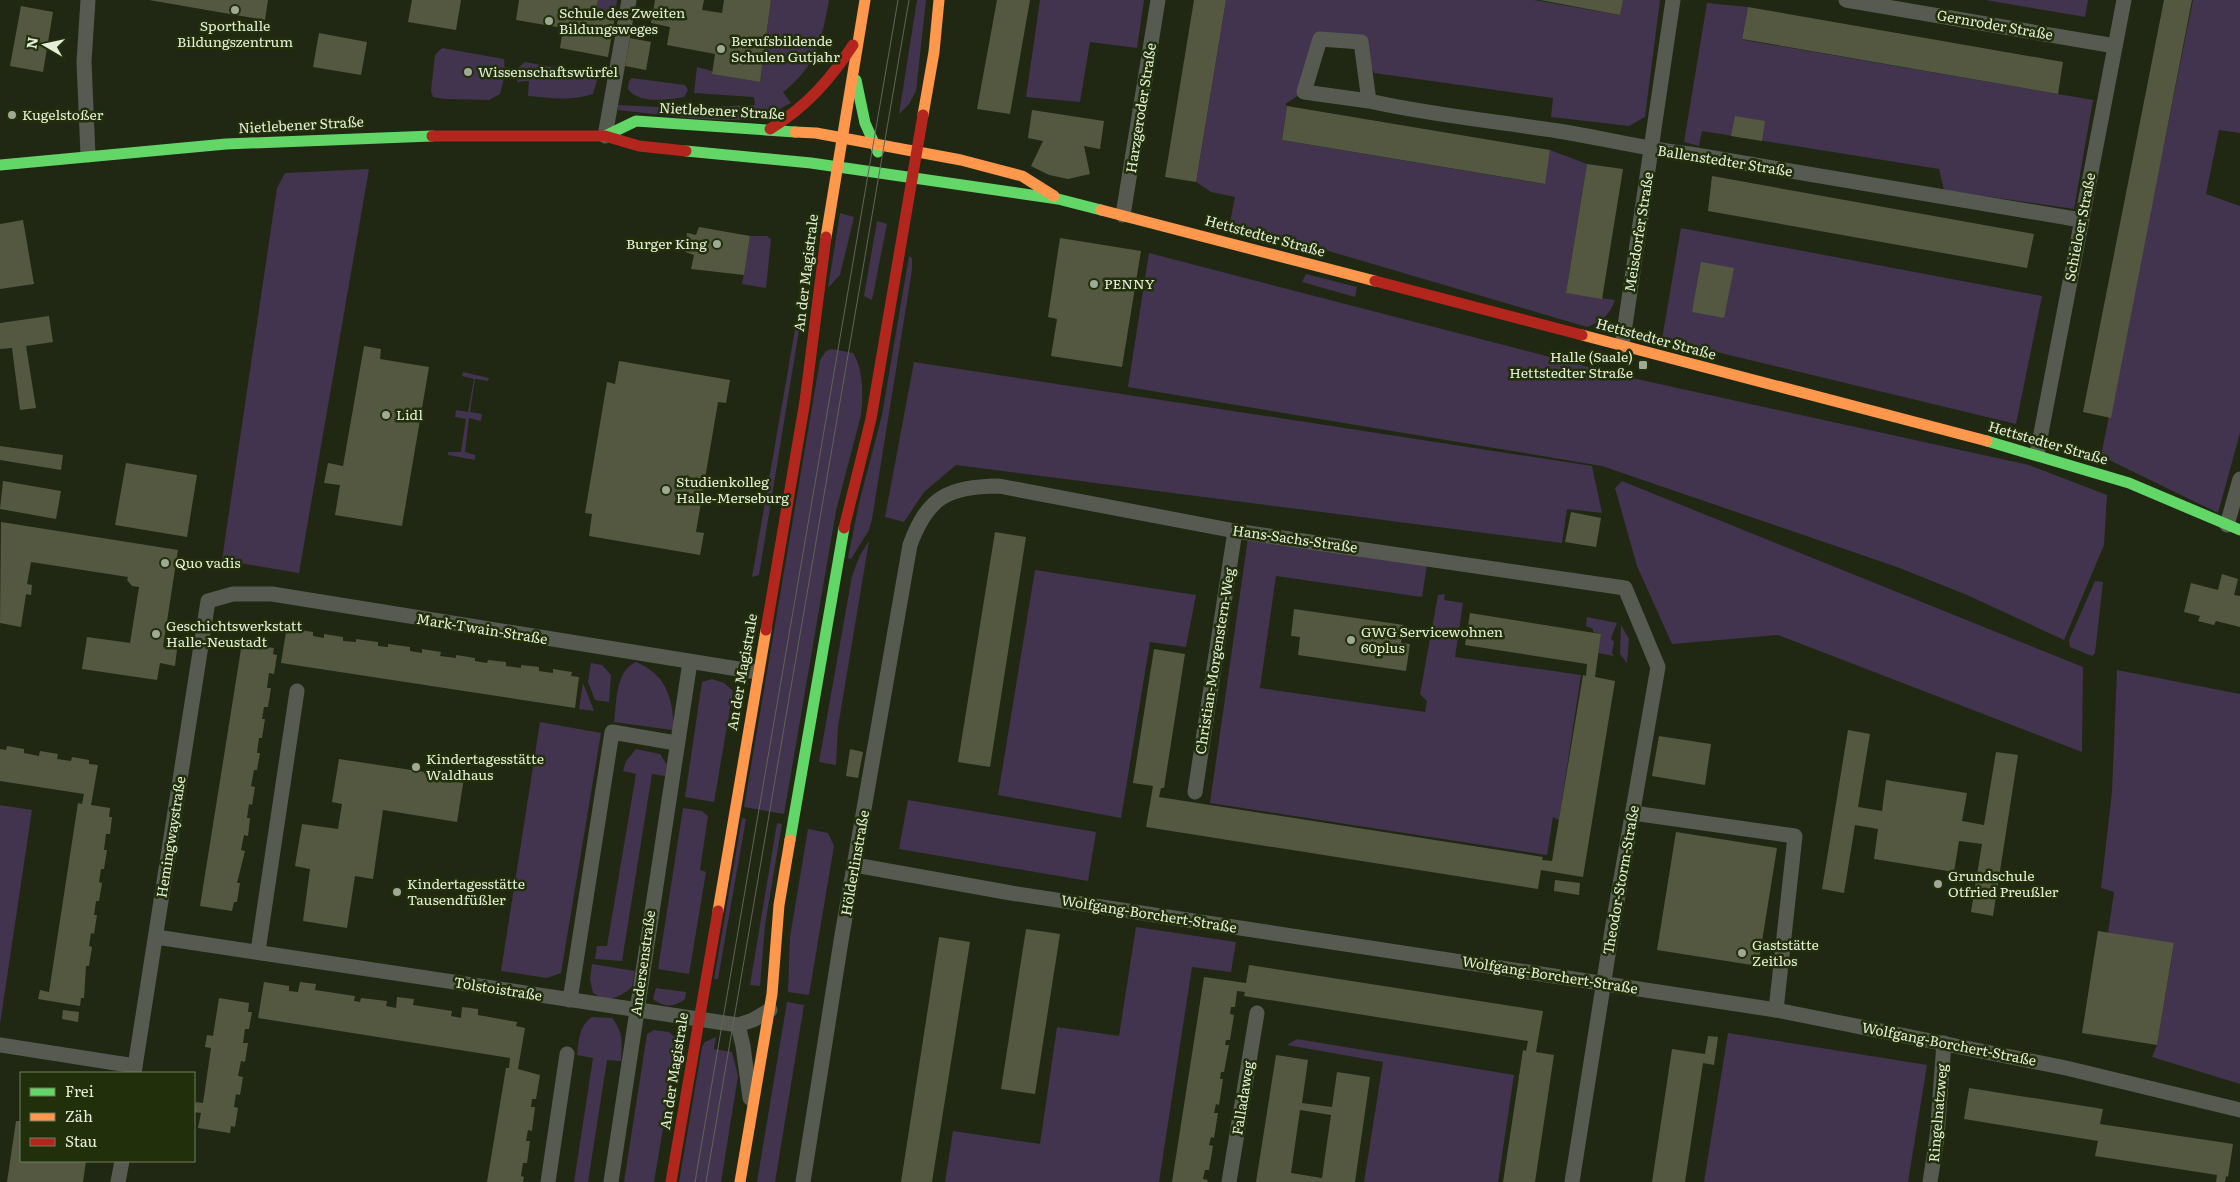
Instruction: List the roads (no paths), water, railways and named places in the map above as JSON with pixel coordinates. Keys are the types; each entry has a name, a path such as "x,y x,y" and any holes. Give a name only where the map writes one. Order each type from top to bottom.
{"main road":[{"name":"An der Magistrale","path":"671,1182 806,392 830,204 865,0"},
{"path":"740,1182 770,1010 779,905 842,537 854,481 871,418 883,352 911,178 934,52 939,0"},
{"path":"770,130 796,113 815,97 829,82 858,38"},
{"path":"854,58 860,104 874,145 881,157 911,178"},
{"name":"Nietlebener Straße","path":"605,136 636,121 729,129 816,133 841,138"},
{"name":"Nietlebener Straße","path":"0,165 88,155 296,139 393,136 605,136 639,146 743,154 836,166"},
{"path":"841,138 916,152"},
{"name":"Hettstedter Straße","path":"916,152 950,157 1022,176 1058,199"},
{"path":"836,166 911,178"},
{"name":"Hettstedter Straße","path":"911,178 1058,199 1124,215 2037,454 2129,483 2234,527"}],"street":[{"path":"88,0 84,62 88,155"},
{"path":"605,136 629,0"},
{"name":"Harzgeroder Straße","path":"1124,215 1158,0"},
{"name":"Meisdorfer Straße","path":"1622,346 1673,0"},
{"name":"Gernroder Straße","path":"1846,0 2115,46"},
{"name":"Schieloer Straße","path":"2037,454 2124,0"},
{"name":"Ballenstedter Straße","path":"1369,101 1361,42 1320,39 1304,92 1575,134 1651,150 1690,154 2081,220"},
{"path":"2234,527 2240,479"},
{"name":"Hans-Sachs-Straße","path":"910,546 922,516 934,503 961,488 999,486 1235,531 1625,588 1658,667"},
{"name":"Christian-Morgenstern-Weg","path":"1195,792 1235,531"},
{"name":"Hölderlinstraße","path":"803,1182 910,546"},
{"name":"Mark-Twain-Straße","path":"208,601 233,594 272,594 757,672"},
{"name":"Hemingwaystraße","path":"135,1069 208,601"},
{"name":"Andersenstraße","path":"611,1182 676,743 690,662"},
{"name":"Theodor-Storm-Straße","path":"1572,1182 1658,667"},
{"path":"258,951 297,691"},
{"path":"570,1000 612,732 676,743"},
{"path":"1633,813 1795,836 1776,1010"},
{"name":"Wolfgang-Borchert-Straße","path":"855,865 1011,893 1776,1010 2066,1068 2240,1110"},
{"name":"Tolstoistraße","path":"156,938 258,951 738,1025"},
{"path":"752,1117 743,1046 738,1025 753,1020 770,1010"},
{"name":"Falladaweg","path":"1229,1182 1257,1013"},
{"name":"Ringelnatzweg","path":"1930,1182 1937,1137 1944,1043"},
{"path":"0,1045 135,1069"},
{"path":"548,1182 567,1054"},
{"path":"118,1182 122,1162"}],"tram line":[{"path":"695,1182 898,0"},
{"path":"706,1182 909,0"}],"place":[{"name":"Sporthalle Bildungszentrum","path":"235,10"},
{"name":"Schule des Zweiten Bildungsweges","path":"549,21"},
{"name":"Berufsbildende Schulen Gutjahr","path":"721,49"},
{"name":"Wissenschaftswürfel","path":"468,72"},
{"name":"Kugelstoßer","path":"12,115"},
{"name":"Burger King","path":"717,244"},
{"name":"PENNY","path":"1094,284"},
{"name":"Halle (Saale) Hettstedter Straße","path":"1643,365"},
{"name":"Lidl","path":"386,415"},
{"name":"Studienkolleg Halle-Merseburg","path":"666,490"},
{"name":"Quo vadis","path":"165,563"},
{"name":"Geschichtswerkstatt Halle-Neustadt","path":"156,634"},
{"name":"GWG Servicewohnen 60plus","path":"1351,640"},
{"name":"Kindertagesstätte Waldhaus","path":"416,767"},
{"name":"Grundschule Otfried Preußler","path":"1938,884"},
{"name":"Kindertagesstätte Tausendfüßler","path":"397,892"},
{"name":"Gaststätte Zeitlos","path":"1742,953"}]}
